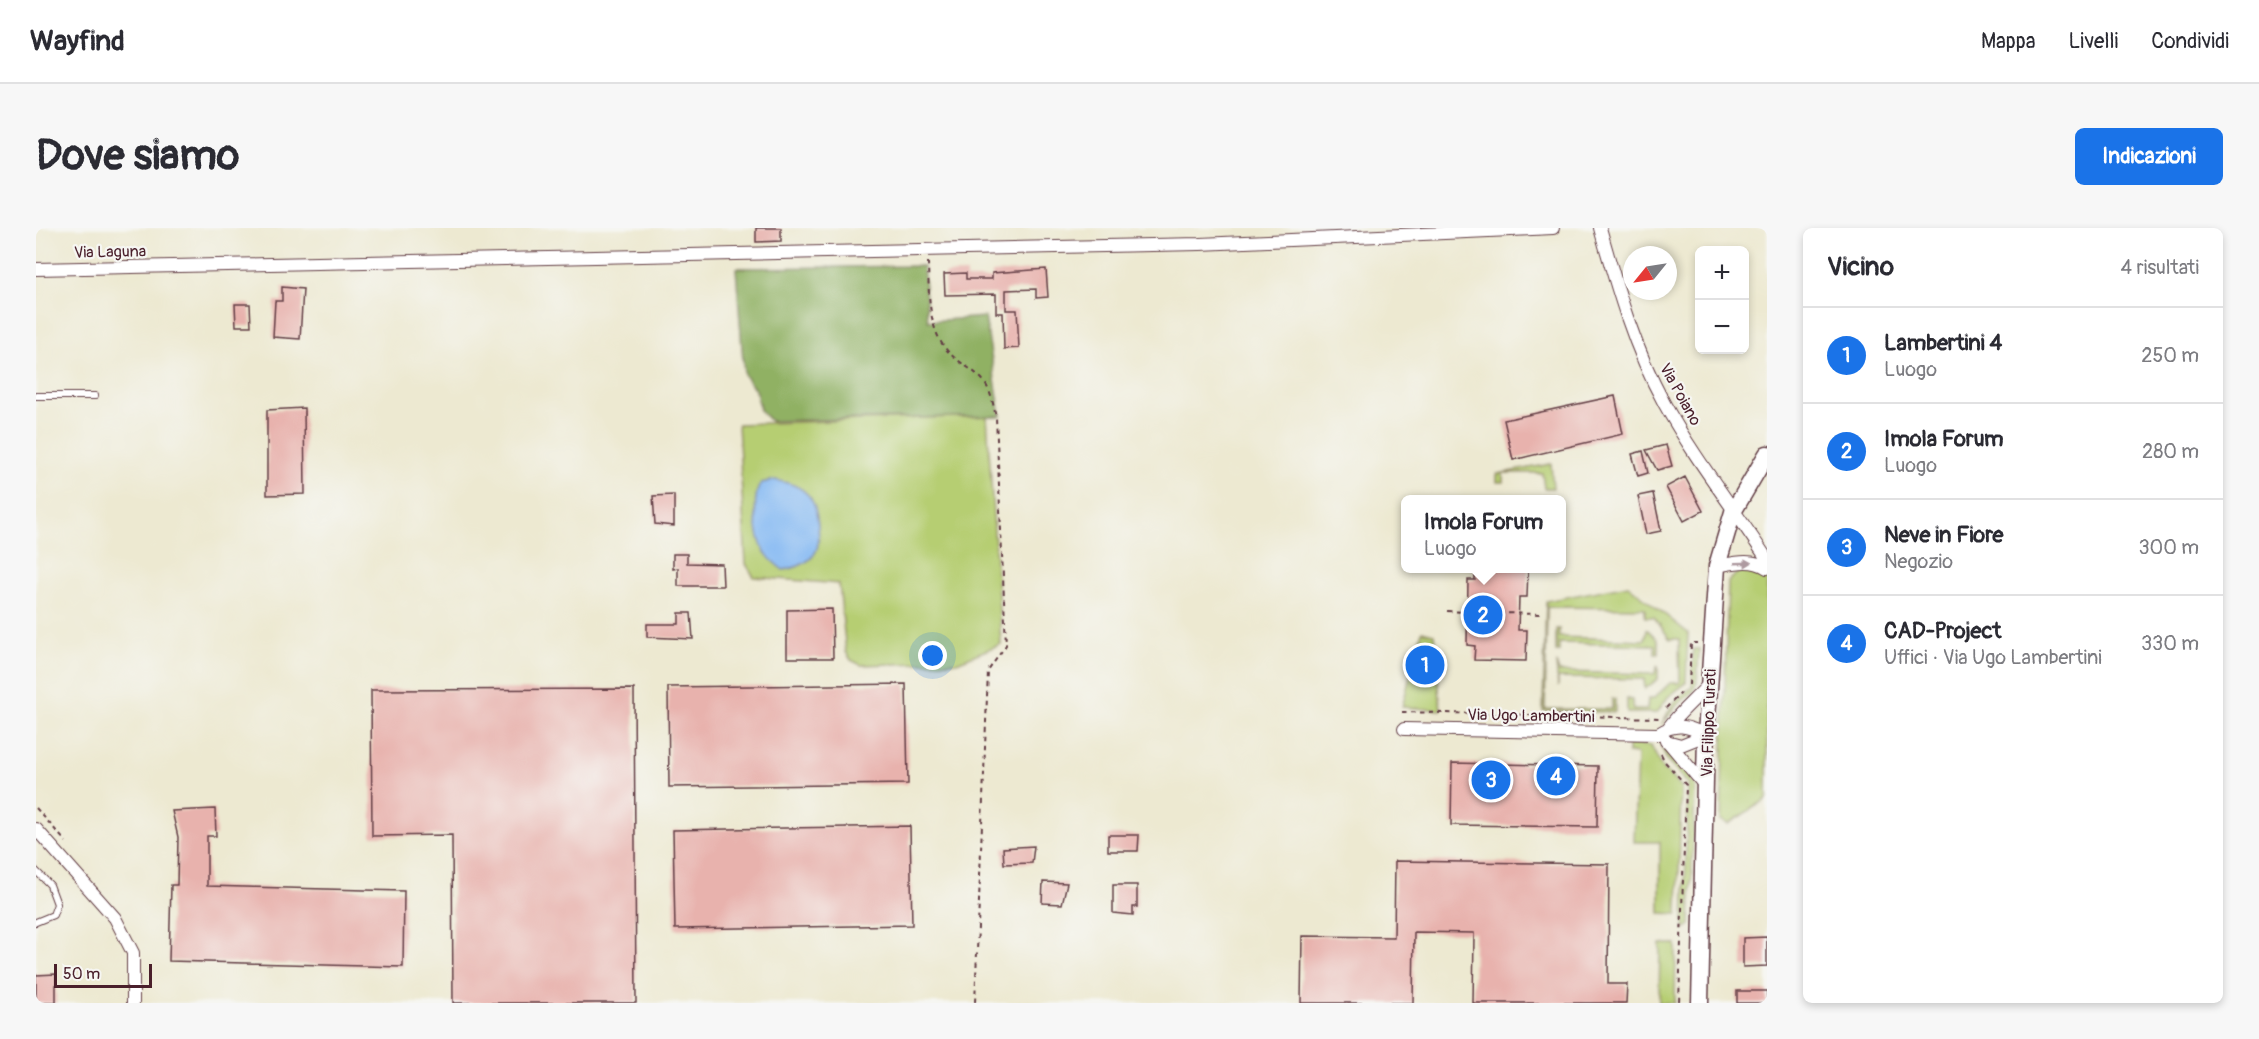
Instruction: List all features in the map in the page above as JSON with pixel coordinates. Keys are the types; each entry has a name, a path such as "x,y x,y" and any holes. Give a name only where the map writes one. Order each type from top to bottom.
{"main road":[{"name":"Via Filippo Turati","path":"1700,1003 1706,735 1717,566 1733,512 1767,454"}],"street":[{"name":"Via Laguna","path":"36,269 1200,244 1552,228"},
{"name":"Via Poiano","path":"1600,228 1632,336 1664,404 1733,512 1767,559"},
{"path":"1717,566 1740,561 1759,563 1767,568"},
{"path":"1706,787 1669,743 1658,734 1669,727 1681,711 1696,700 1710,683"},
{"path":"1669,727 1681,725 1706,735"},
{"name":"Via Ugo Lambertini","path":"1404,729 1658,734"},
{"path":"1669,743 1681,745 1706,735"},
{"path":"36,829 115,918 134,953 133,1003"}],"lane":[{"path":"36,396 96,396"},
{"path":"36,871 50,885 57,903 53,915 36,922"}],"path":[{"path":"927,250 930,303 935,328 945,347 981,379 990,393 996,417 1006,645 988,671 975,1003"},
{"path":"1447,611 1468,612"},
{"path":"1498,613 1542,614"},
{"path":"1679,1003 1686,785 1665,762 1659,749 1658,734 1660,718 1672,701 1689,686 1691,643 1703,643"},
{"path":"1402,712 1660,718"}],"green space":[{"path":"923,266 928,321 985,317 1001,416 770,421 760,410 756,391 744,375 736,268"},
{"path":"987,416 1001,644 957,662 861,665 851,660 846,652 839,584 754,577 746,564 738,424"},
{"path":"1551,464 1553,488 1544,488 1542,473 1503,473 1503,482 1497,482 1497,474"},
{"path":"1754,568 1767,577 1767,799 1728,824 1721,820 1728,582 1740,570"},
{"path":"1628,585 1688,633 1686,683 1668,697 1657,713 1627,713 1627,699 1632,700 1633,710 1647,710 1648,699 1653,699 1670,683 1680,683 1679,639 1670,639 1654,617 1645,617 1645,608 1547,607 1545,709 1612,709 1612,699 1615,699 1615,712 1543,711 1546,601"},
{"path":"1556,629 1559,629 1559,637 1645,640 1647,629 1658,640 1658,654 1655,654 1655,645 1559,643 1559,652 1556,652"},
{"path":"1422,631 1434,634 1436,652 1418,651 1420,677 1438,678 1441,710 1402,707"},
{"path":"1693,649 1699,649 1697,684 1694,691 1677,705 1662,724 1673,703 1692,687"},
{"path":"1556,663 1559,672 1654,674 1658,665 1658,679 1645,689 1644,679 1558,678 1558,687"},
{"path":"1628,744 1651,746 1662,768 1681,787 1678,914 1660,913 1660,842 1634,842 1637,754 1628,753"},
{"path":"1661,745 1690,775 1695,786 1690,925 1684,930 1688,784 1667,761"},
{"path":"1660,944 1676,944 1675,1003 1659,1003"}],"water":[{"path":"775,480 789,483 808,495 818,524 817,548 812,557 801,565 783,570 763,549 758,534 755,506 761,483"}],"building":[{"path":"756,228 781,228 781,241 756,242"},
{"path":"1046,269 1048,297 1036,298 1036,289 1006,290 1006,310 1017,310 1019,348 1004,349 1003,313 996,313 996,294 945,295 944,274 966,273 966,279 992,279 992,273"},
{"path":"282,287 303,289 300,339 273,337 275,301 282,301"},
{"path":"235,304 250,304 251,326 236,326"},
{"path":"1615,396 1623,434 1513,460 1504,420"},
{"path":"304,408 305,494 267,495 267,410"},
{"path":"1666,445 1672,466 1657,470 1646,450"},
{"path":"1643,451 1648,473 1638,476 1632,454"},
{"path":"1685,477 1703,511 1684,521 1666,487"},
{"path":"1653,493 1661,531 1646,534 1638,496"},
{"path":"674,495 674,526 655,524 653,496"},
{"path":"673,554 687,554 687,563 722,564 723,586 678,586 678,568 673,569"},
{"path":"1475,573 1528,573 1527,597 1519,597 1518,630 1527,630 1526,661 1474,660 1475,646 1467,645 1468,580 1475,580"},
{"path":"832,609 833,658 787,658 787,610"},
{"path":"679,613 691,613 693,639 647,637 647,624 679,624"},
{"path":"1431,655 1433,674 1420,675 1418,656"},
{"path":"906,684 908,784 669,787 668,687"},
{"path":"634,689 636,1003 453,1003 452,835 372,836 371,690"},
{"path":"1452,763 1598,766 1597,827 1451,825"},
{"path":"215,809 216,836 207,836 207,886 404,891 403,967 169,961 171,885 177,885 178,837 172,811"},
{"path":"910,826 912,925 675,929 673,830"},
{"path":"1108,835 1139,835 1138,851 1108,851"},
{"path":"1034,846 1032,863 1004,864 1003,848"},
{"path":"1395,861 1609,864 1608,984 1627,984 1626,1003 1473,1003 1474,933 1414,932 1413,1003 1301,1003 1302,936 1394,937"},
{"path":"1043,882 1067,883 1062,904 1042,903"},
{"path":"1113,885 1137,885 1137,907 1133,907 1133,915 1113,913"},
{"path":"1767,937 1767,966 1743,967 1743,938"},
{"path":"56,974 56,1003 36,1003 36,975"},
{"path":"1737,991 1767,991 1767,1003 1737,1003"}],"place":[{"name":"Imola Forum","path":"1483,615"},
{"name":"Lambertini 4","path":"1425,665"},
{"name":"CAD-Project","path":"1556,776"},
{"name":"Neve in Fiore","path":"1491,780"}]}
